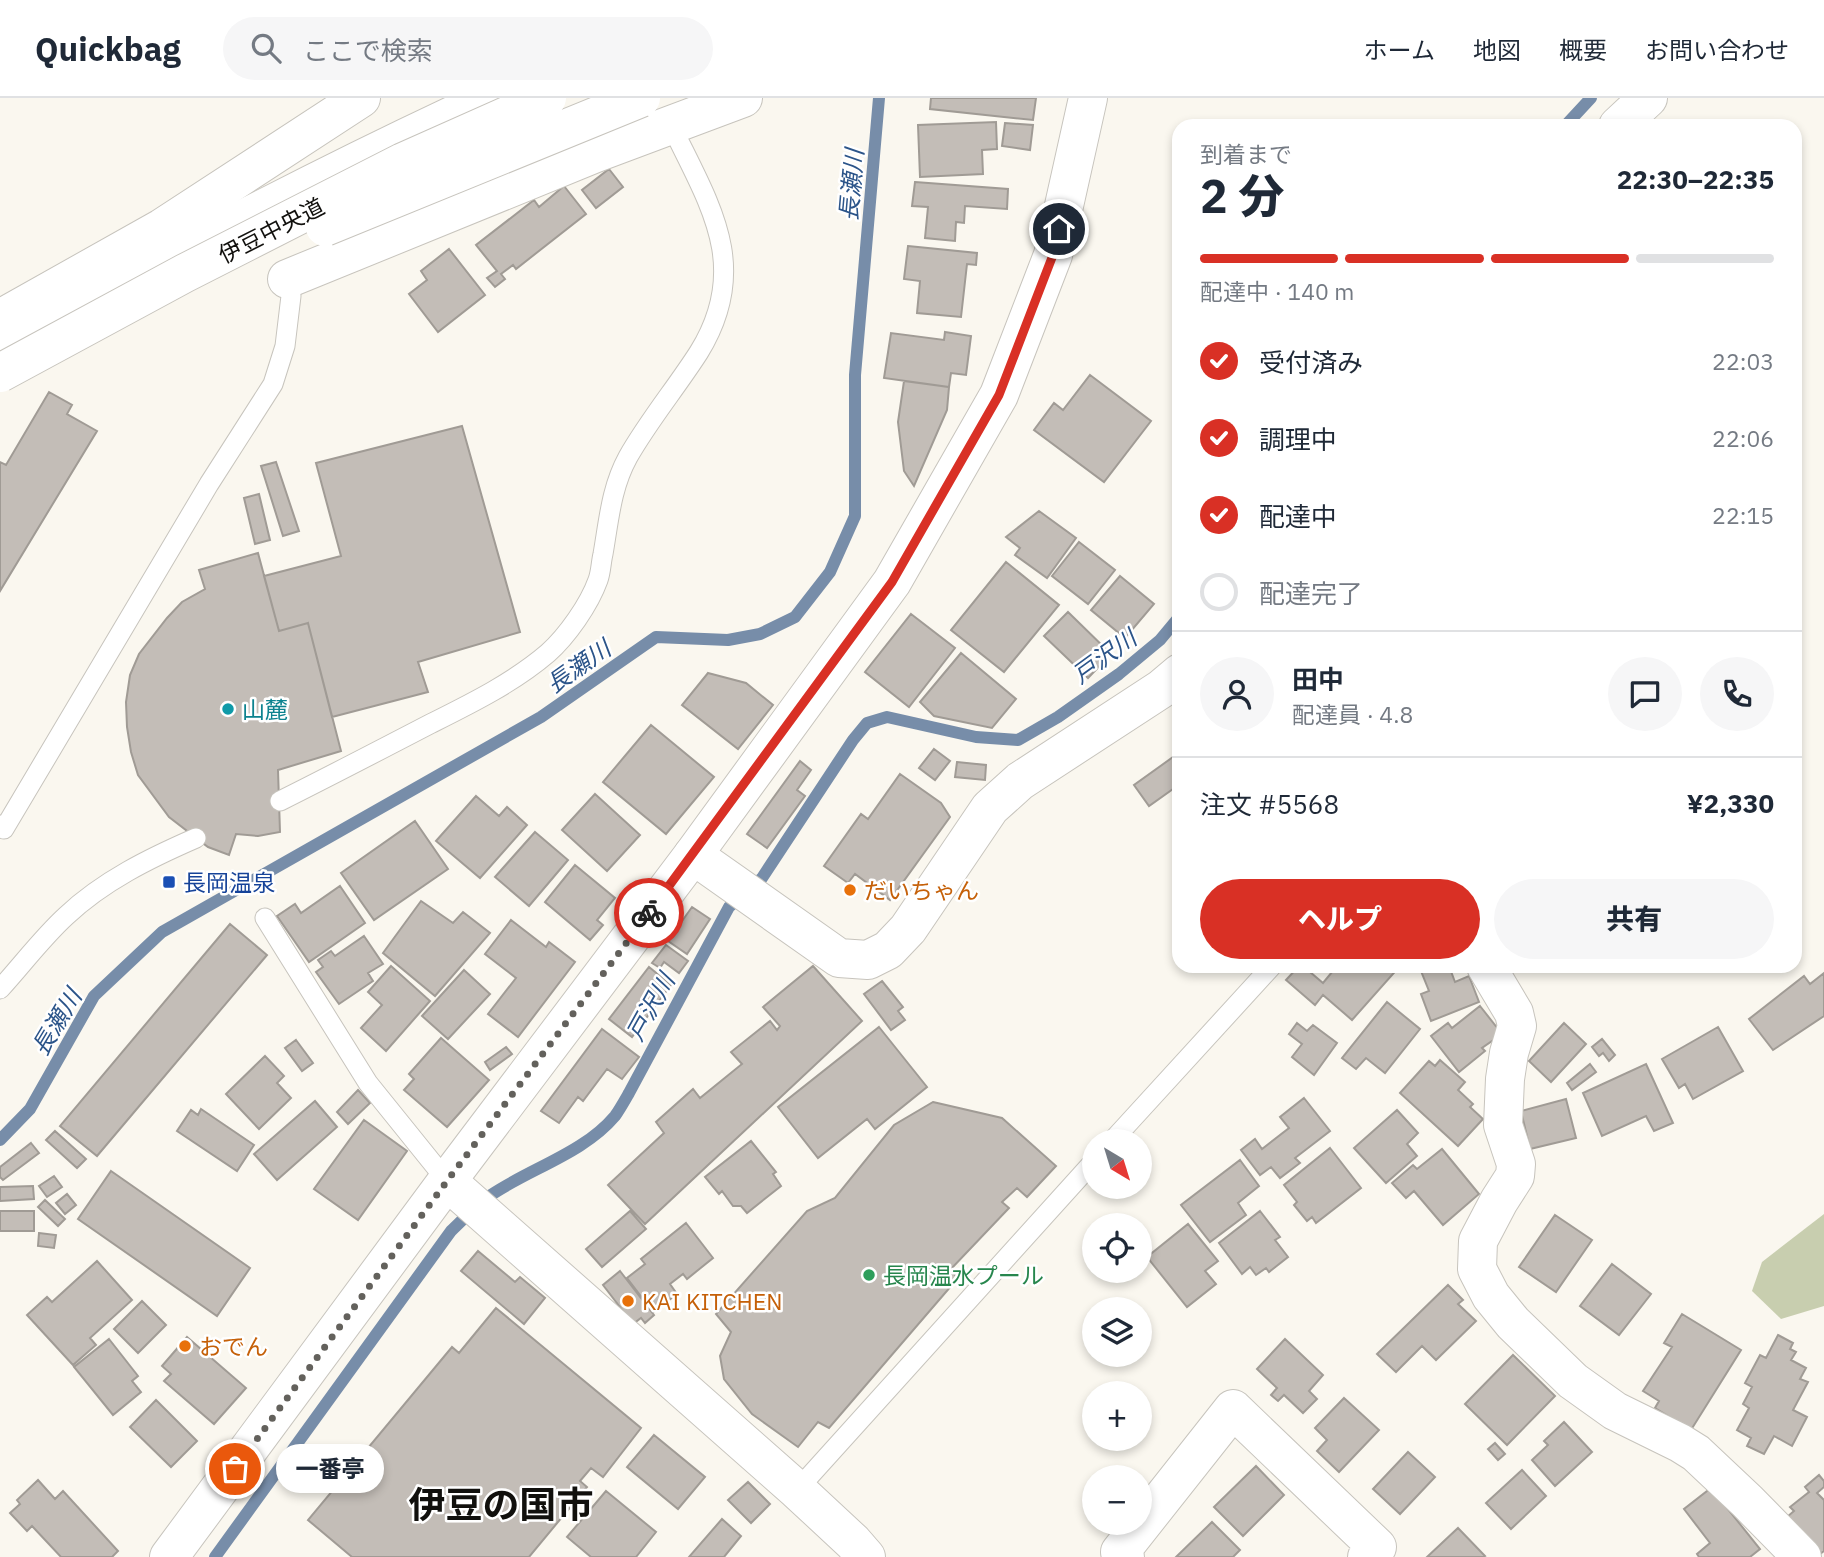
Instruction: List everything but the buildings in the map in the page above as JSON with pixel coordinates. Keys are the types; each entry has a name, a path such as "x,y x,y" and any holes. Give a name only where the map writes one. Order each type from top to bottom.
{"main road":[{"path":"0,318 162,228 361,98"},
{"path":"234,222 429,98"},
{"name":"伊豆中央道","path":"0,350 234,222 490,98"},
{"path":"547,98 596,153"},
{"name":"伊豆中央道","path":"0,373 185,273 403,162 547,98"},
{"path":"185,273 295,239 641,98"},
{"path":"287,279 596,153 743,98"},
{"path":"169,1557 447,1181 693,855 892,582 999,395 1053,255 1088,98"},
{"path":"1626,119 1648,98"},
{"path":"693,855 839,958 868,961 888,950 908,929 990,808 1020,781 1172,679"},
{"path":"1490,973 1514,1013 1517,1027 1505,1079 1503,1125 1516,1164 1515,1176 1478,1241 1478,1269 1491,1296 1513,1324 1573,1381 1615,1411 1680,1443 1696,1454 1802,1557"},
{"path":"447,1181 797,1490 866,1557"},
{"path":"1125,1557 1120,1552 1233,1409 1377,1547 1367,1557"}],"lane":[{"path":"279,801 459,709 523,673 564,638 583,610 598,579 617,479 637,441 700,351 715,321 721,297 724,272 722,243 710,207 671,125"},
{"path":"0,824 4,829 209,484 273,384 285,346 291,296 287,279"},
{"path":"0,989 64,917 87,898 161,853 196,838"},
{"path":"265,918 368,1083 447,1181"},
{"path":"1123,1129 1266,973"},
{"path":"797,1490 1082,1174"}],"green space":[{"path":"1824,1214 1824,1306 1781,1319 1752,1291 1762,1262"}],"waterway":[{"name":"長瀬川","path":"0,1140 30,1109 94,996 162,932 541,717 656,637 728,640 760,634 795,617 830,572 855,516 855,375 879,98"},
{"name":"戸沢川","path":"1572,119 1591,98"},
{"name":"戸沢川","path":"215,1557 451,1231 491,1195 573,1150 615,1116 729,907 762,878 867,723 887,717 976,737 1018,740 1058,717 1119,674 1160,640 1172,626"}],"way so far":[{"path":"235,1469 649,913"}],"place":[{"name":"山麓","path":"228,709"},
{"name":"長岡温泉","path":"169,882"},
{"name":"だいちゃん","path":"850,890"},
{"name":"長岡温水プール","path":"869,1275"},
{"name":"KAI KITCHEN","path":"628,1301"},
{"name":"おでん","path":"185,1346"},
{"name":"一番亭","path":"235,1469"}],"district":[{"name":"伊豆の国市","path":"501,1504"}],"route":[{"path":"649,913 892,582 999,395 1053,255 1059,229"}]}
